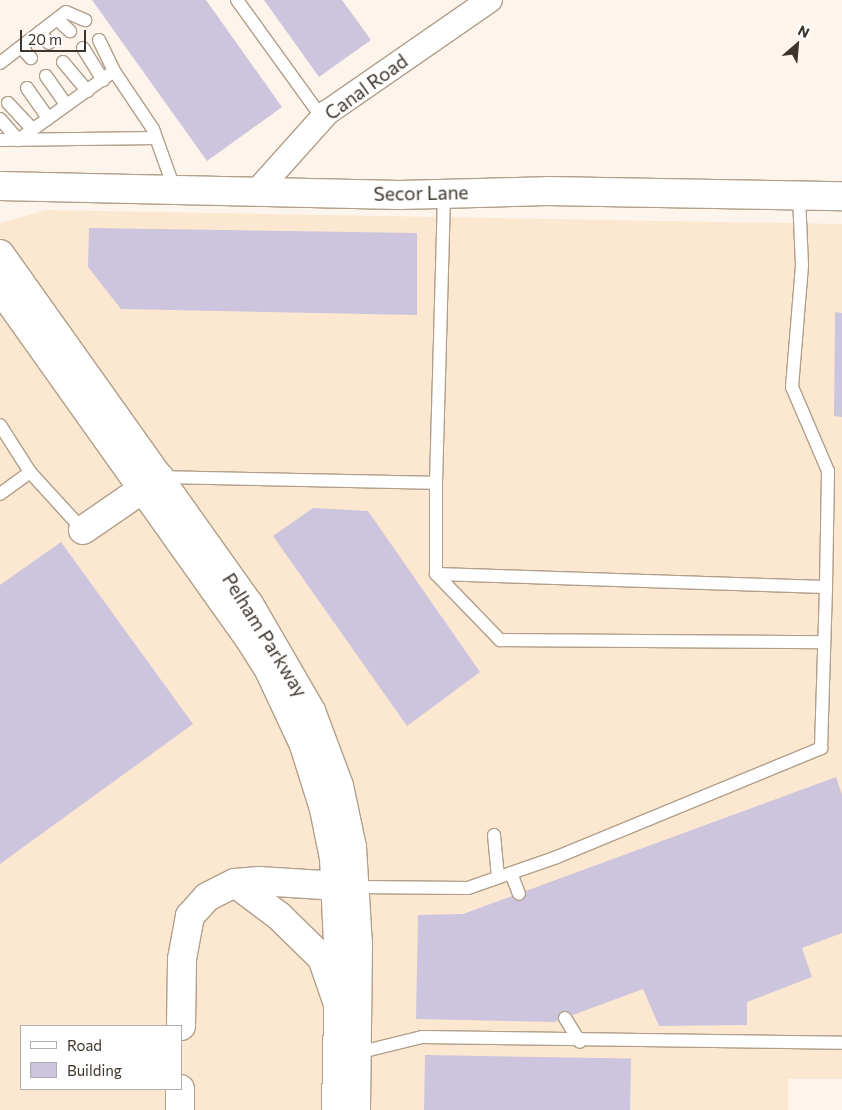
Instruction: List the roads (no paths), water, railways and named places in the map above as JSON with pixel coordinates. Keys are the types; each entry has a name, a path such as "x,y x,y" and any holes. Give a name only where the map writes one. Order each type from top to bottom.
{"main road":[{"name":"Secor Lane","path":"0,186 257,191 444,193 547,191 842,196"},
{"name":"Pelham Parkway","path":"0,254 151,482 249,638 288,708 324,809 345,886 357,1053 356,1110"},
{"name":"Pelham Parkway","path":"0,288 151,482"},
{"path":"83,530 151,482"},
{"path":"235,884 279,916 322,958 338,1005"},
{"path":"180,1025 182,959 190,916 207,897 235,884 345,886"},
{"name":"Pelham Parkway","path":"336,1110 338,1005 345,886"},
{"path":"180,1090 180,1110"}],"street":[{"name":"Canal Road","path":"257,191 322,118 490,0"}],"lane":[{"path":"238,0 322,118"},
{"path":"5,64 21,47 66,12 85,20"},
{"path":"57,19 70,31"},
{"path":"40,32 49,43"},
{"path":"99,40 114,71 156,138 174,188"},
{"path":"21,47 31,58"},
{"path":"83,48 102,80"},
{"path":"63,62 87,91"},
{"path":"18,140 114,71"},
{"path":"46,76 66,105"},
{"path":"27,88 48,118"},
{"path":"8,103 32,129"},
{"path":"0,119 18,140"},
{"path":"0,140 156,138"},
{"path":"444,193 436,483 436,574 500,640 822,642"},
{"path":"345,886 468,888 512,873 821,748 822,642 826,587 828,471 792,387 802,265 799,196"},
{"path":"0,425 30,472 83,530"},
{"path":"0,494 30,472"},
{"path":"151,482 436,483"},
{"path":"436,574 826,587"},
{"path":"494,835 498,877"},
{"path":"512,873 519,894"},
{"path":"565,1018 580,1042"},
{"path":"357,1053 422,1038 580,1042 842,1043"}]}
